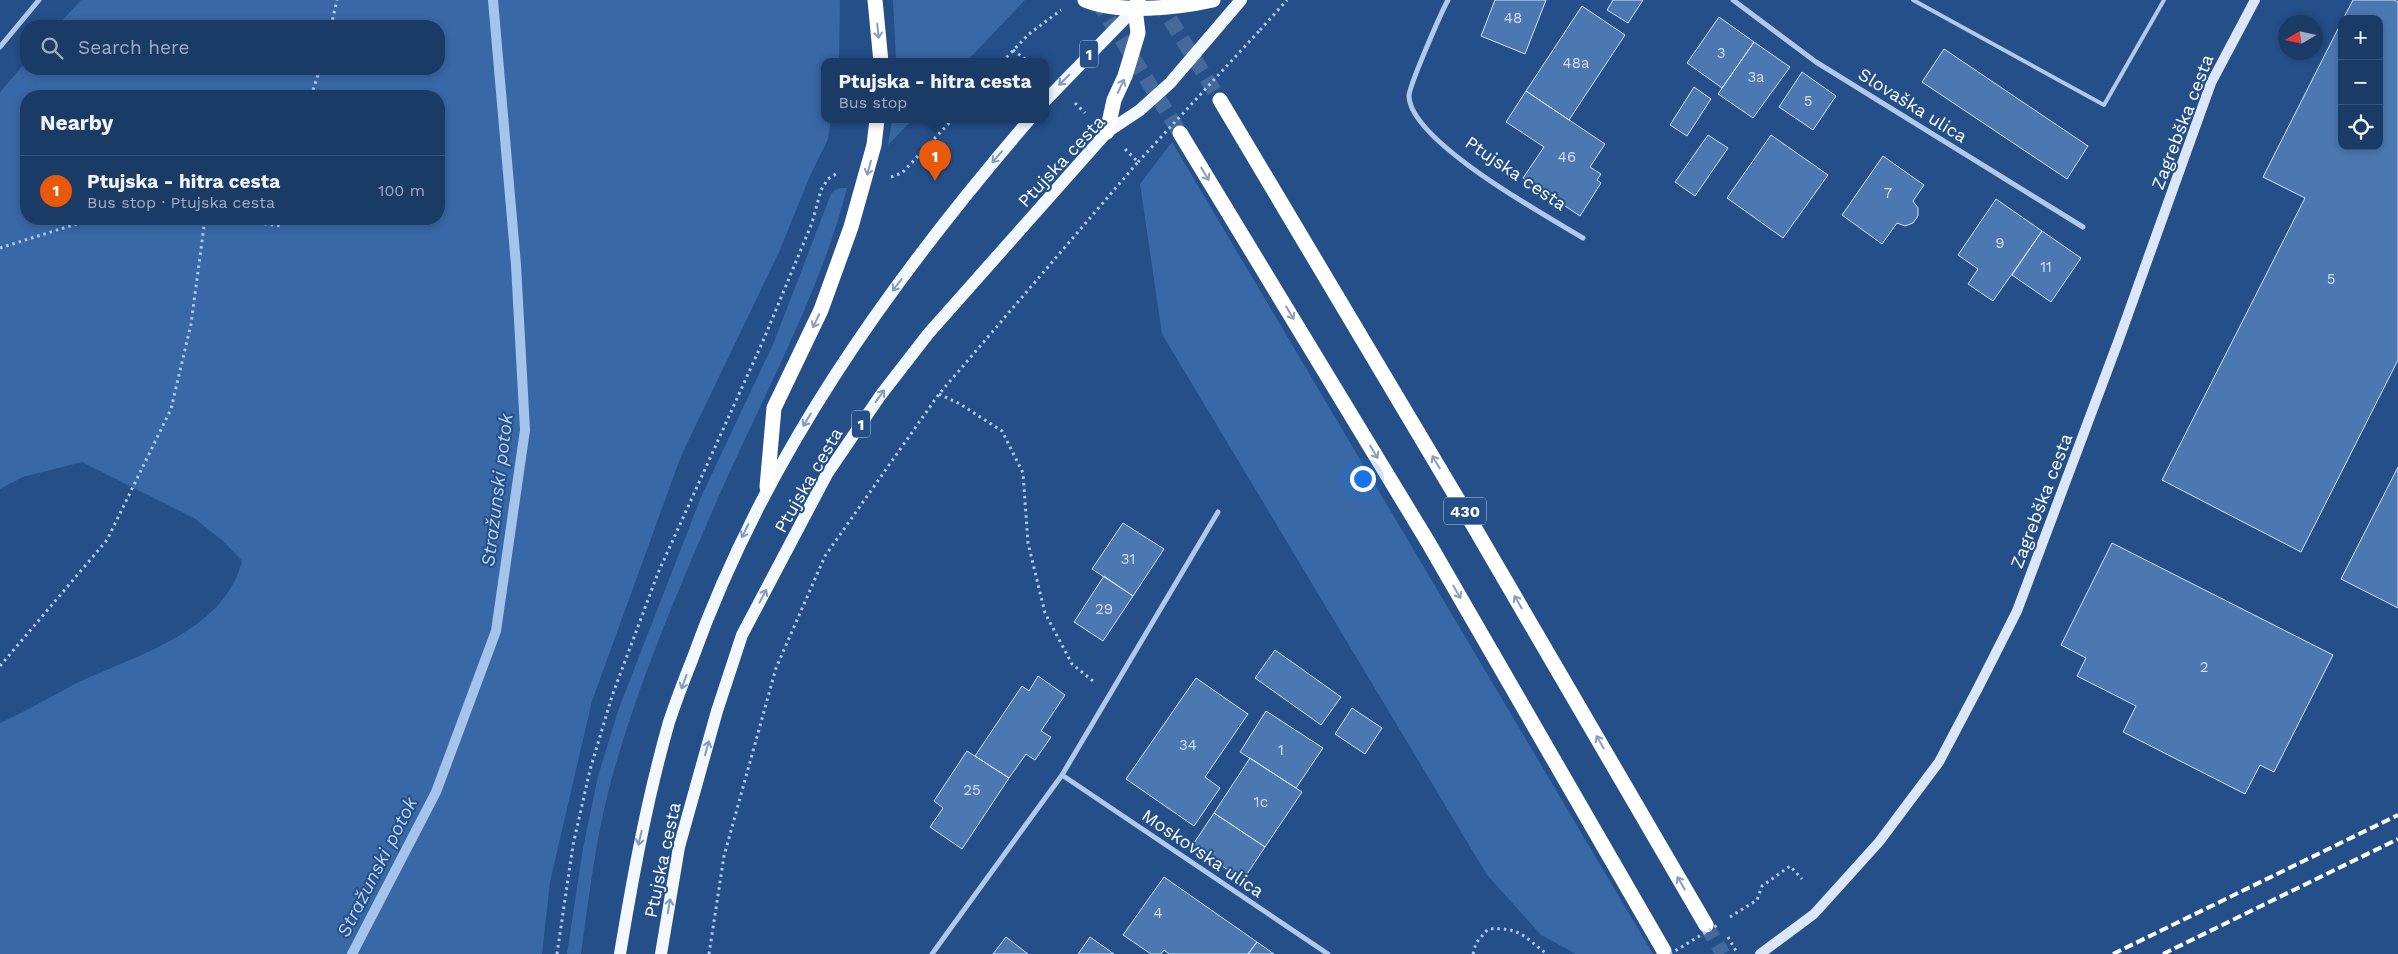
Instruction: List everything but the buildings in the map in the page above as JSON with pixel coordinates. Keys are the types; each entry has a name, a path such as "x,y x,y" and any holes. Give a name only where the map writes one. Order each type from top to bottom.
{"highway":[{"path":"874,0 881,58"},
{"path":"1085,0 1188,6 1213,0"},
{"path":"1106,132 1114,100 1126,76 1138,34 1138,3"},
{"name":"430","path":"1220,100 1712,924"},
{"path":"767,487 774,408 821,310 851,227 874,145 877,123"},
{"name":"430","path":"1180,133 1428,542 1667,952"}],"main road":[{"name":"Ptujska cesta","path":"661,954 679,847 717,711 742,635 827,474 880,396 928,334 1106,132 1140,110 1170,83 1241,0"},
{"name":"1","path":"1049,97 1138,3"},
{"name":"Ptujska cesta","path":"620,954 639,841 670,721 703,629 735,553 767,487 822,395 884,301 987,168 1026,123"}],"street":[{"path":"22,20 39,0"},
{"name":"Ptujska cesta","path":"1448,0 1409,94 1413,114 1441,143 1479,174 1583,238"},
{"name":"Slovaška ulica","path":"1733,0 1816,62 2083,227"},
{"name":"Zagrebška cesta","path":"1760,954 1814,914 1879,842 1939,762 2017,611 2118,342 2211,83 2255,0"},
{"path":"0,47 20,23"},
{"path":"932,954 1062,775 1218,512"},
{"name":"Moskovska ulica","path":"1062,775 1328,954"}],"lane":[{"path":"1914,0 2104,106 2164,0"}],"path":[{"path":"332,20 337,0"},
{"path":"709,954 724,856 776,668 825,556 939,394 1138,162 1287,0"},
{"path":"1006,58 1029,34 1063,7"},
{"path":"1014,50 1023,58"},
{"path":"313,90 318,75"},
{"path":"557,954 573,844 590,770 612,696 658,573 763,341 812,223 820,190 828,179 837,172 849,170 888,177 902,173 949,123"},
{"path":"0,248 73,225"},
{"path":"0,666 107,540 171,409 191,324 204,225"},
{"path":"939,394 960,404 1002,431 1023,473 1028,543 1045,613 1072,664 1110,694"},
{"path":"1667,952 1712,924 1757,900 1762,886 1790,866 1802,879"},
{"path":"1473,954 1476,942 1488,929 1503,928 1521,932 1547,954"}],"shaded area":[{"path":"81,0 840,0 839,58 821,58 821,123 831,123 828,139 810,176 779,252 681,456 592,701 550,882 542,954 0,954 0,723 75,684 149,652 197,624 216,607 232,586 242,561 223,541 194,518 82,462 23,477 0,489 0,92 20,69 20,75 445,75 445,20 63,20"},
{"path":"893,0 1025,0 970,58 896,58"},
{"path":"892,123 909,123 888,145"},
{"path":"1172,142 1653,954 1576,954 1541,935 1487,875 1162,334 1140,184"},
{"path":"840,188 847,188 821,268 805,308 715,505 645,676 621,746 606,802 593,867 581,954 567,954 583,848 598,776 619,708 701,497 774,342 831,194"}],"waterway":[{"name":"Stražunski potok","path":"352,954 436,792 496,631 525,430 516,265 493,0"}],"tunnel":[{"path":"1097,0 1180,133"},
{"path":"1158,0 1220,100"},
{"path":"1706,925 1723,954"}],"railway":[{"path":"2113,954 2398,815"},
{"path":"2163,954 2398,839"}],"place":[{"name":"Ptujska - hitra cesta","path":"935,181"}]}
